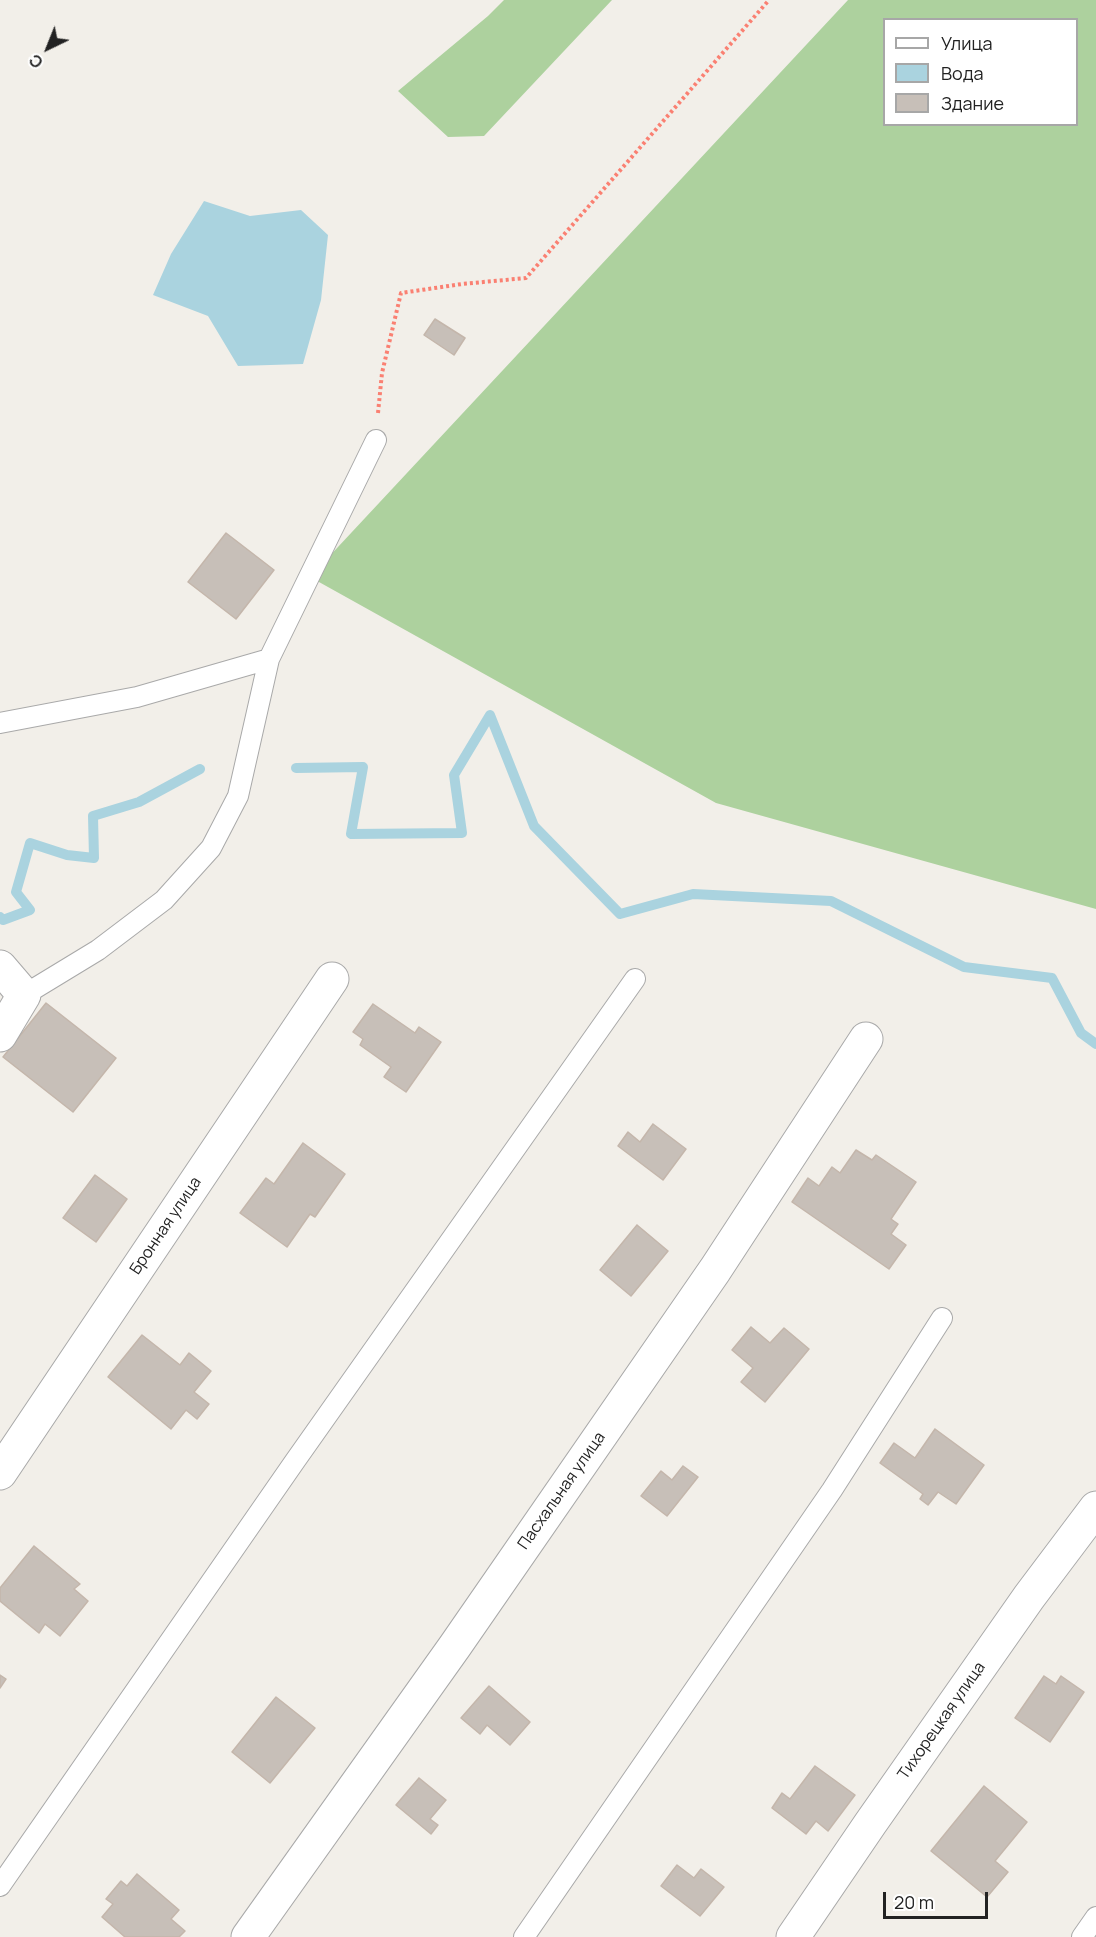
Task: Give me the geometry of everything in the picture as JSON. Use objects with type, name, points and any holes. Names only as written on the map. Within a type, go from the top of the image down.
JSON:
[{"type":"street","points":[[0,967],[24,995],[0,1034]]},
{"type":"street","name":"Бронная улица","points":[[0,1473],[332,979]]},
{"type":"street","name":"Пасхальная улица","points":[[248,1937],[462,1636],[688,1308],[866,1039]]},
{"type":"street","name":"Тихорецкая улица","points":[[793,1937],[1029,1597],[1096,1508]]},
{"type":"lane","points":[[24,995],[98,950],[164,900],[211,848],[238,796],[269,659],[375,440]]},
{"type":"lane","points":[[0,723],[137,697],[269,659]]},
{"type":"lane","points":[[0,1886],[634,979]]},
{"type":"lane","points":[[524,1937],[832,1490],[942,1318]]},
{"type":"lane","points":[[1082,1937],[1096,1917]]},
{"type":"path","points":[[375,440],[382,373],[400,293],[526,278],[769,0]]},
{"type":"green space","points":[[504,0],[612,0],[484,136],[448,137],[398,91]]},
{"type":"green space","points":[[848,0],[1096,0],[1096,909],[716,803],[310,577]]},
{"type":"water","points":[[204,201],[250,216],[301,210],[328,235],[321,300],[303,364],[238,366],[208,316],[153,295],[171,254]]},
{"type":"building","points":[[435,319],[465,338],[454,355],[424,335]]},
{"type":"building","points":[[226,533],[274,570],[236,619],[188,582]]},
{"type":"building","points":[[46,1003],[116,1058],[73,1112],[3,1057]]},
{"type":"building","points":[[373,1004],[415,1033],[419,1027],[441,1042],[406,1092],[384,1077],[391,1067],[360,1045],[363,1039],[353,1032]]},
{"type":"building","points":[[653,1124],[686,1149],[663,1180],[618,1146],[628,1132],[640,1142]]},
{"type":"building","points":[[303,1143],[345,1174],[315,1217],[310,1214],[287,1247],[240,1213],[266,1178],[274,1184]]},
{"type":"building","points":[[856,1150],[872,1160],[876,1155],[916,1182],[891,1219],[898,1224],[891,1234],[906,1245],[889,1269],[792,1202],[808,1178],[819,1186],[832,1167],[840,1173]]},
{"type":"building","points":[[95,1175],[127,1199],[96,1242],[63,1218]]},
{"type":"building","points":[[637,1225],[668,1251],[631,1296],[600,1270]]},
{"type":"building","points":[[751,1327],[770,1343],[784,1328],[809,1349],[765,1402],[741,1382],[753,1368],[732,1350]]},
{"type":"building","points":[[142,1335],[180,1365],[189,1353],[211,1371],[194,1392],[209,1404],[197,1419],[186,1410],[171,1429],[108,1377]]},
{"type":"building","points":[[935,1429],[984,1465],[956,1504],[938,1492],[928,1505],[920,1499],[923,1494],[880,1463],[894,1443],[915,1458]]},
{"type":"building","points":[[683,1466],[698,1477],[667,1516],[641,1496],[661,1471],[672,1480]]},
{"type":"building","points":[[34,1546],[80,1584],[74,1589],[88,1601],[60,1636],[45,1624],[39,1633],[0,1601],[0,1588]]},
{"type":"building","points":[[0,1675],[6,1679],[0,1688]]},
{"type":"building","points":[[1044,1676],[1056,1684],[1061,1676],[1084,1692],[1050,1742],[1015,1718]]},
{"type":"building","points":[[489,1686],[530,1722],[510,1745],[487,1725],[480,1734],[461,1718]]},
{"type":"building","points":[[276,1697],[315,1728],[270,1783],[232,1752]]},
{"type":"building","points":[[815,1766],[855,1795],[828,1831],[816,1821],[806,1834],[772,1808],[782,1793],[790,1799]]},
{"type":"building","points":[[419,1778],[446,1800],[430,1819],[438,1825],[431,1834],[396,1805]]},
{"type":"building","points":[[984,1786],[1027,1822],[995,1861],[1008,1872],[987,1897],[931,1851]]},
{"type":"building","points":[[677,1865],[694,1878],[701,1869],[724,1887],[700,1916],[661,1886]]},
{"type":"building","points":[[137,1874],[179,1910],[171,1919],[185,1931],[179,1937],[125,1937],[102,1917],[113,1904],[106,1899],[121,1881],[127,1886]]},
{"type":"waterway","points":[[296,768],[363,767],[351,834],[462,833],[454,775],[490,715],[534,826],[620,914],[693,894],[831,901],[964,967],[1052,978],[1081,1033],[1096,1044]]},
{"type":"waterway","points":[[0,917],[3,920],[30,910],[16,892],[30,843],[67,855],[94,858],[93,816],[139,802],[200,769]]}]
